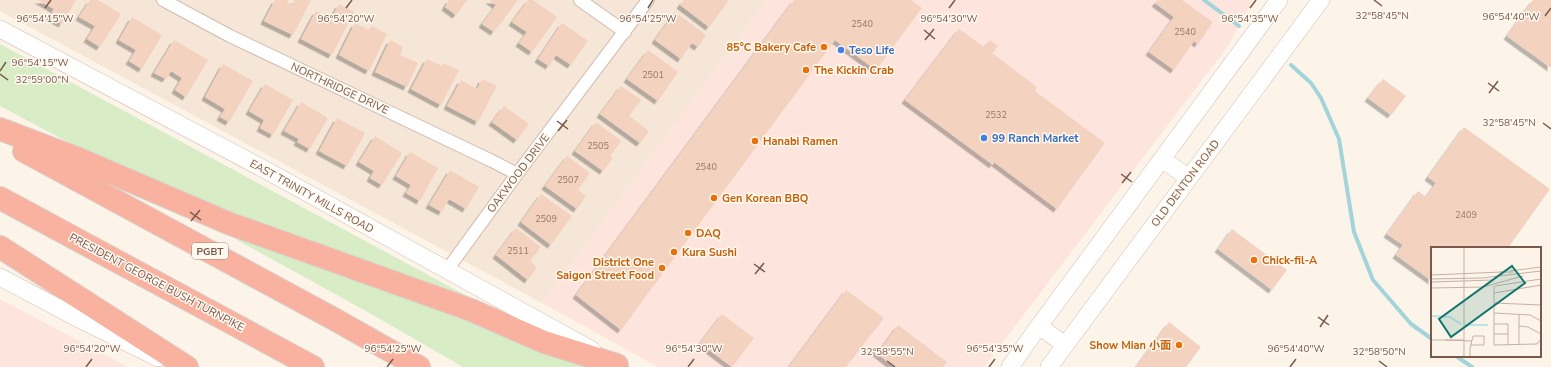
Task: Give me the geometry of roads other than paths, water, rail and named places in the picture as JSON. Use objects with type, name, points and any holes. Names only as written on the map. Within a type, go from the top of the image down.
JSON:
[{"type":"highway","points":[[0,129],[79,159],[228,223],[471,310],[544,342],[619,366]]},
{"type":"highway","name":"PGBT","points":[[0,138],[334,318],[419,367]]},
{"type":"highway","name":"PRESIDENT GEORGE BUSH TURNPIKE","points":[[0,198],[313,367]]},
{"type":"highway","points":[[0,246],[188,367]]},
{"type":"main road","points":[[1010,367],[1279,0]]},
{"type":"main road","name":"OLD DENTON ROAD","points":[[1049,367],[1321,0]]},
{"type":"main road","name":"EAST TRINITY MILLS ROAD","points":[[0,29],[273,174],[619,366]]},
{"type":"main road","points":[[1162,159],[1189,178]]},
{"type":"main road","points":[[0,277],[79,319],[175,367]]},
{"type":"main road","points":[[1039,326],[1065,345]]},
{"type":"street","name":"NORTHRIDGE DRIVE","points":[[163,0],[230,36],[485,157],[517,174]]},
{"type":"street","points":[[580,0],[625,32]]},
{"type":"street","name":"OAKWOOD DRIVE","points":[[447,270],[648,0]]},
{"type":"waterway","points":[[1204,0],[1239,26]]},
{"type":"waterway","points":[[1291,65],[1311,83],[1321,98],[1339,139],[1354,232],[1373,280],[1411,324],[1431,338]]},
{"type":"waterway","points":[[1457,357],[1472,367]]},
{"type":"place","name":"85°C Bakery Cafe","points":[[824,47]]},
{"type":"place","name":"Teso Life","points":[[841,50]]},
{"type":"place","name":"The Kickin Crab","points":[[806,70]]},
{"type":"place","name":"99 Ranch Market","points":[[984,138]]},
{"type":"place","name":"Hanabi Ramen","points":[[755,141]]},
{"type":"place","name":"Gen Korean BBQ","points":[[714,198]]},
{"type":"place","name":"DAQ","points":[[688,233]]},
{"type":"place","name":"Kura Sushi","points":[[674,252]]},
{"type":"place","name":"Chick-fil-A","points":[[1254,260]]},
{"type":"place","name":"District One Saigon Street Food","points":[[662,268]]},
{"type":"place","name":"Show Mian 小面","points":[[1179,345]]}]
